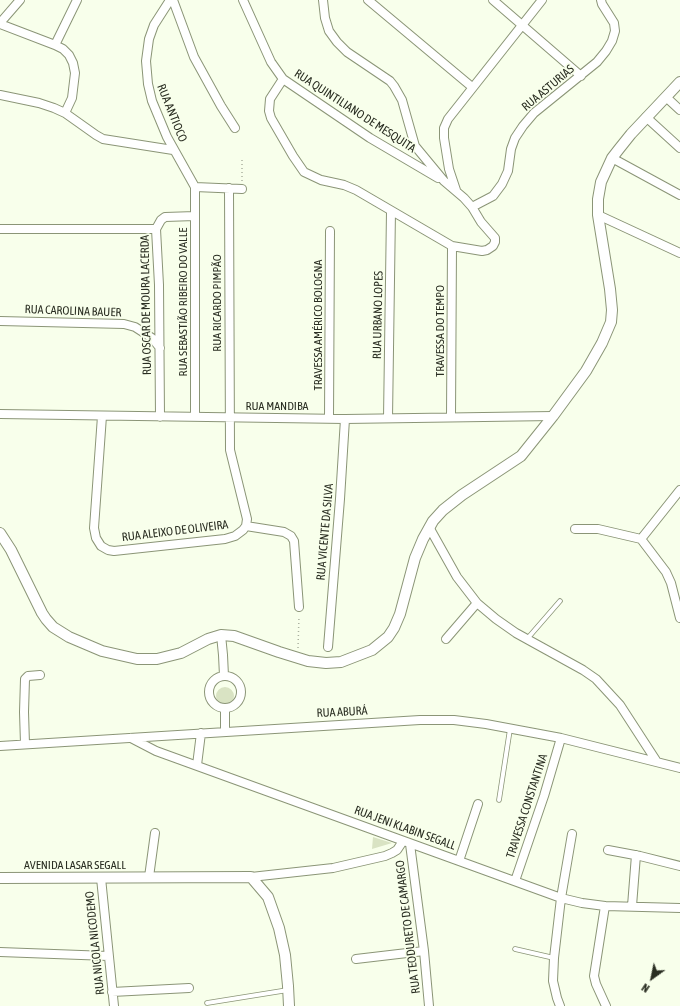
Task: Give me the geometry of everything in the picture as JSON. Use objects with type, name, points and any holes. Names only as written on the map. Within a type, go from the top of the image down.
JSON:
[{"type":"street","points":[[20,0],[0,23],[56,45],[69,55],[73,63],[75,73],[72,98],[65,113]]},
{"type":"street","points":[[56,45],[77,0]]},
{"type":"street","name":"RUA ANTIOCO","points":[[170,0],[154,25],[149,39],[146,61],[148,84],[152,101],[174,150],[195,186]]},
{"type":"street","points":[[174,0],[194,57],[221,106],[236,128]]},
{"type":"street","points":[[243,0],[271,62],[283,79]]},
{"type":"street","points":[[322,0],[329,31],[347,52],[394,86],[402,100],[415,146],[444,181],[456,190],[472,207]]},
{"type":"street","points":[[368,0],[472,88]]},
{"type":"street","points":[[493,0],[581,76]]},
{"type":"street","points":[[456,190],[449,168],[444,138],[444,128],[448,119],[542,0]]},
{"type":"street","name":"RUA ASTURIAS","points":[[472,207],[493,196],[502,184],[508,171],[515,138],[523,126],[534,114],[581,76],[602,56],[612,41],[615,31],[614,23],[600,1]]},
{"type":"street","name":"RUA QUINTILIANO DE MESQUITA","points":[[444,181],[370,138],[283,79],[270,99],[269,111],[271,118],[304,172],[356,190],[452,246],[482,251],[486,250],[493,246],[495,238],[481,222],[472,207]]},
{"type":"street","points":[[0,533],[11,550],[46,619],[69,637],[118,656],[137,659],[157,659],[181,653],[208,639],[221,635],[234,636],[298,658],[326,663],[341,662],[372,650],[388,637],[394,628],[400,614],[415,558],[429,527],[443,510],[462,494],[521,456],[586,371],[602,343],[611,322],[612,310],[598,215],[598,199],[601,182],[612,158],[646,117],[680,82]]},
{"type":"street","points":[[0,95],[40,103],[65,113],[96,135],[103,138],[174,150]]},
{"type":"street","points":[[666,97],[680,110]]},
{"type":"street","points":[[646,117],[680,148]]},
{"type":"street","points":[[612,158],[680,195]]},
{"type":"street","points":[[195,186],[242,189]]},
{"type":"street","name":"RUA SEBASTIÃO RIBEIRO DO VALLE","points":[[195,186],[195,417]]},
{"type":"street","name":"RUA RICARDO PIMPÃO","points":[[229,188],[229,418]]},
{"type":"street","name":"RUA URBANO LOPES","points":[[388,418],[391,211]]},
{"type":"street","points":[[598,215],[680,253]]},
{"type":"street","points":[[156,229],[159,222],[165,217],[195,216]]},
{"type":"street","name":"RUA OSCAR DE MOURA LACERDA","points":[[0,229],[156,229],[159,285],[160,417]]},
{"type":"street","name":"TRAVESSA AMÉRICO BOLOGNA","points":[[329,418],[330,231]]},
{"type":"street","name":"TRAVESSA DO TEMPO","points":[[451,417],[452,246]]},
{"type":"street","name":"RUA CAROLINA BAUER","points":[[0,321],[124,324],[135,327],[152,338],[160,348]]},
{"type":"street","name":"RUA MANDIBA","points":[[0,414],[345,419],[553,416]]},
{"type":"street","name":"RUA ALEIXO DE OLIVEIRA","points":[[102,416],[94,528],[96,538],[101,546],[108,550],[114,551],[226,539],[240,533],[246,526],[247,519],[231,458],[229,418]]},
{"type":"street","name":"RUA VICENTE DA SILVA","points":[[328,647],[345,419]]},
{"type":"street","points":[[641,539],[680,490]]},
{"type":"street","points":[[246,526],[284,532],[291,536],[294,541],[299,607]]},
{"type":"street","points":[[429,527],[457,577],[477,603],[496,619],[596,679],[620,705],[657,762]]},
{"type":"street","points":[[575,529],[598,530],[641,539],[666,572],[671,583],[680,618]]},
{"type":"street","points":[[446,638],[477,603]]},
{"type":"street","points":[[221,635],[224,676]]},
{"type":"street","points":[[25,744],[25,679],[28,676],[40,675]]},
{"type":"street","points":[[224,676],[233,678],[240,685],[242,690],[238,703],[225,709],[216,706],[212,702],[209,693],[211,684],[214,680],[224,676]]},
{"type":"street","points":[[225,709],[225,731]]},
{"type":"street","name":"RUA ABURÁ","points":[[0,746],[225,731],[420,720],[454,720],[486,724],[561,738],[677,767]]},
{"type":"street","points":[[197,766],[201,733]]},
{"type":"street","name":"RUA JENI KLABIN SEGALL","points":[[130,737],[156,751],[561,898],[605,906],[680,908]]},
{"type":"street","name":"TRAVESSA CONSTANTINA","points":[[515,881],[544,796],[561,738]]},
{"type":"street","points":[[677,767],[680,760]]},
{"type":"street","points":[[459,861],[478,804]]},
{"type":"street","points":[[149,878],[154,833]]},
{"type":"street","points":[[560,1006],[553,981],[554,958],[561,898],[572,834]]},
{"type":"street","points":[[251,877],[333,868],[385,856],[397,850],[406,843]]},
{"type":"street","name":"RUA TEODURETO DE CAMARGO","points":[[406,843],[424,951],[430,1006]]},
{"type":"street","points":[[608,850],[680,866]]},
{"type":"street","points":[[632,906],[636,855]]},
{"type":"street","points":[[251,877],[268,897],[279,928],[285,955],[289,990],[289,1006]]},
{"type":"street","name":"AVENIDA LASAR SEGALL","points":[[0,878],[251,877]]},
{"type":"street","name":"RUA NICOLA NICODEMO","points":[[101,878],[114,1006]]},
{"type":"street","points":[[605,906],[594,976],[606,1006]]},
{"type":"street","points":[[356,959],[424,951]]},
{"type":"street","points":[[0,952],[108,956]]},
{"type":"street","points":[[112,992],[189,988]]},
{"type":"lane","points":[[528,639],[560,601]]},
{"type":"lane","points":[[499,800],[510,729]]},
{"type":"lane","points":[[515,949],[554,958]]},
{"type":"lane","points":[[207,1002],[289,990]]},
{"type":"path","points":[[242,158],[242,189]]},
{"type":"path","points":[[298,658],[299,607]]},
{"type":"green space","points":[[225,687],[231,690],[234,696],[231,702],[225,705],[219,702],[216,696],[219,690]]},
{"type":"green space","points":[[373,837],[392,843],[372,849]]}]
